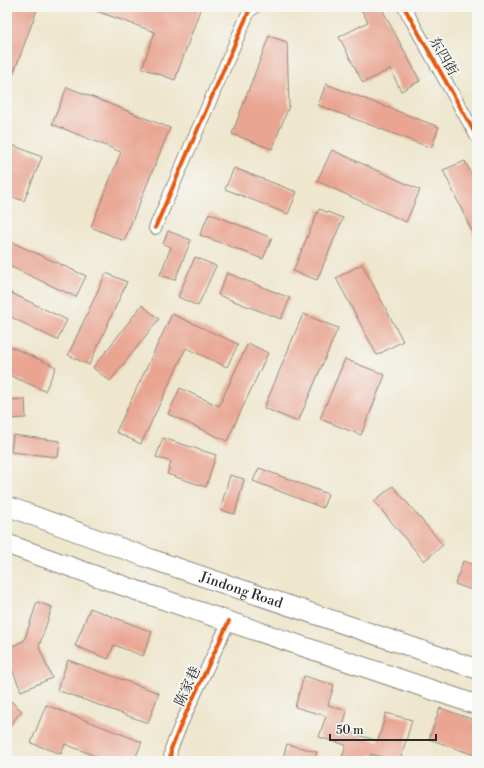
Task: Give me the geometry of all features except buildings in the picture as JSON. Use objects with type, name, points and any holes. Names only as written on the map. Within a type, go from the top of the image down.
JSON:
[{"type":"main road","name":"Jindong Road","points":[[7,506],[151,559],[477,669]]},
{"type":"main road","points":[[7,544],[477,705]]},
{"type":"street","points":[[155,228],[249,11],[255,7]]},
{"type":"street","name":"东四街","points":[[404,7],[477,137]]},
{"type":"street","name":"陈家巷","points":[[170,761],[171,749],[182,722],[229,621]]},
{"type":"cycle path","points":[[155,228],[249,11],[255,7]]},
{"type":"cycle path","points":[[404,7],[477,137]]},
{"type":"cycle path","points":[[170,761],[171,749],[182,722],[229,621]]}]
